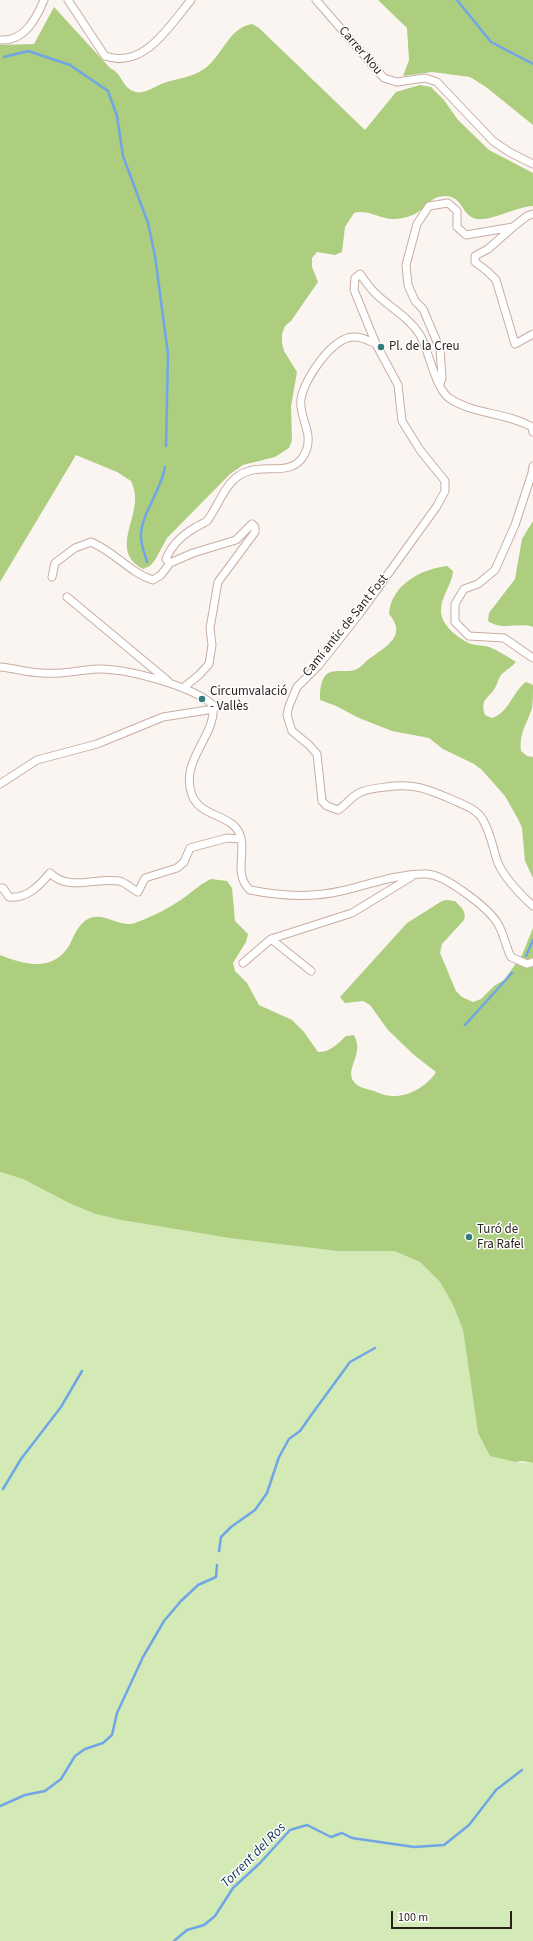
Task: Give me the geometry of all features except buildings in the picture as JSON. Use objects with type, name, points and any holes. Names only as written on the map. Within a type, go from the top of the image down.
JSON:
[{"type":"street","points":[[0,40],[21,35],[28,29],[44,0]]},
{"type":"street","points":[[68,0],[105,56],[115,59],[129,58],[154,45],[191,0]]},
{"type":"street","name":"Carrer Nou","points":[[316,0],[384,78],[398,82],[425,78],[436,82],[493,142],[533,164]]},
{"type":"street","points":[[440,384],[442,378],[440,349],[423,309],[415,301],[408,285],[406,265],[418,224],[429,206],[448,203],[457,212],[457,227],[466,235],[513,227]]},
{"type":"street","points":[[533,214],[526,216],[488,248],[475,256],[474,262],[487,271],[496,280],[515,344],[533,334]]},
{"type":"street","points":[[376,344],[354,290],[355,278],[360,274],[375,293],[408,321],[420,335],[440,384],[448,397],[468,408],[519,420],[532,427],[533,432]]},
{"type":"street","points":[[170,563],[166,559],[175,542],[206,522],[234,478],[249,470],[288,468],[299,463],[305,454],[308,442],[308,430],[301,410],[301,399],[307,379],[318,363],[337,344],[346,338],[362,337],[376,344]]},
{"type":"street","name":"Camí antic de Sant Fost","points":[[376,344],[398,385],[402,421],[420,450],[443,477],[446,485],[445,490],[437,506],[360,613],[319,665],[297,687],[289,706],[288,723],[292,731],[310,745],[316,754],[322,801],[327,806],[338,810],[359,793],[376,788],[409,785],[418,786],[436,792],[469,808],[477,812],[483,818],[492,839],[499,865],[516,888],[533,906]]},
{"type":"street","points":[[533,466],[515,525],[495,570],[478,584],[464,589],[455,604],[455,622],[469,636],[504,638],[533,658]]},
{"type":"street","points":[[52,577],[55,563],[75,548],[91,542],[106,548],[142,577],[153,580],[161,575],[170,563],[193,553],[236,540],[252,524],[255,527],[255,532],[218,582],[210,628],[212,645],[209,664],[199,675],[183,688]]},
{"type":"street","points":[[67,597],[171,684]]},
{"type":"street","points":[[0,667],[58,674],[98,669],[117,670],[171,684],[208,700],[213,705],[214,709],[212,722],[194,757],[190,788],[196,802],[202,809],[228,821],[237,828],[241,839],[241,873],[245,886],[250,890],[302,896],[339,892],[414,875],[436,876],[461,892],[494,917],[511,957],[527,964],[533,962]]},
{"type":"street","points":[[0,784],[37,760],[97,744],[163,716],[214,709]]},
{"type":"street","points":[[0,888],[3,888],[9,897],[18,898],[37,888],[50,873],[56,879],[74,884],[120,881],[138,892],[146,878],[177,868],[184,862],[190,848],[227,838],[241,839]]},
{"type":"street","points":[[243,963],[271,939],[352,913],[414,875]]},
{"type":"street","points":[[271,939],[311,971]]},
{"type":"green space","points":[[378,0],[533,0],[533,125],[486,87],[470,77],[432,72],[403,76],[409,60],[407,28]]},
{"type":"green space","points":[[54,7],[110,68],[117,73],[126,86],[137,92],[145,91],[164,83],[199,72],[211,63],[237,31],[252,24],[259,28],[365,130],[396,92],[420,85],[431,87],[444,100],[458,120],[489,150],[533,173],[533,206],[490,218],[477,219],[471,217],[453,197],[446,196],[435,198],[416,213],[401,218],[384,218],[365,212],[354,213],[345,227],[342,252],[335,255],[317,252],[312,258],[312,267],[318,282],[291,321],[285,326],[282,334],[284,351],[297,372],[291,406],[292,440],[289,448],[275,457],[243,465],[230,474],[167,538],[155,560],[150,566],[143,569],[134,562],[129,554],[127,545],[135,506],[135,492],[131,481],[117,472],[76,455],[0,582],[0,45],[34,44]]},
{"type":"green space","points":[[533,521],[533,627],[493,624],[488,621],[489,613],[515,579],[522,539]]},
{"type":"green space","points":[[447,566],[453,571],[451,581],[442,601],[441,612],[444,622],[456,635],[466,642],[473,645],[489,647],[516,662],[504,672],[495,688],[484,702],[483,706],[485,715],[492,718],[498,715],[507,707],[521,686],[526,682],[533,685],[532,708],[522,734],[521,751],[527,756],[533,757],[533,878],[525,861],[522,828],[518,819],[505,796],[482,770],[474,764],[443,749],[429,738],[392,731],[320,700],[322,681],[328,673],[357,669],[389,644],[393,639],[396,634],[396,628],[394,621],[389,614],[395,595],[401,587],[418,575]]},
{"type":"green space","points":[[211,879],[227,881],[232,888],[235,921],[248,934],[246,942],[233,963],[235,971],[247,983],[259,1005],[292,1020],[304,1032],[318,1052],[327,1051],[337,1045],[346,1036],[354,1035],[357,1042],[357,1049],[351,1072],[354,1082],[363,1088],[390,1096],[405,1095],[417,1090],[428,1082],[436,1072],[414,1055],[388,1030],[370,1005],[363,1001],[345,1003],[340,997],[407,923],[442,901],[455,901],[465,914],[464,920],[442,944],[440,953],[456,991],[462,997],[473,1002],[481,999],[494,986],[504,980],[522,955],[533,928],[533,1463],[522,1461],[515,1462],[490,1456],[478,1433],[463,1330],[453,1305],[440,1282],[420,1262],[394,1251],[337,1251],[229,1238],[121,1220],[95,1214],[69,1203],[23,1179],[0,1172],[0,955],[30,964],[49,962],[65,952],[78,928],[86,920],[101,917],[129,924],[135,923],[171,906]]},
{"type":"green space","points":[[0,1172],[23,1179],[69,1203],[95,1214],[121,1220],[229,1238],[337,1251],[394,1251],[420,1262],[440,1282],[453,1305],[463,1330],[478,1433],[491,1456],[515,1462],[533,1463],[533,1941],[0,1941]]},
{"type":"waterway","points":[[457,0],[491,42],[533,64]]},
{"type":"waterway","points":[[4,57],[28,51],[70,65],[108,91],[117,116],[123,156],[148,223],[155,256],[168,354],[166,446]]},
{"type":"waterway","points":[[147,562],[141,541],[142,526],[160,485],[165,467]]},
{"type":"waterway","points":[[526,956],[533,940]]},
{"type":"waterway","points":[[465,1025],[512,973]]},
{"type":"waterway","points":[[219,1551],[221,1537],[231,1527],[255,1510],[267,1493],[279,1457],[289,1439],[300,1431],[350,1362],[375,1348]]},
{"type":"waterway","points":[[3,1489],[21,1459],[61,1407],[82,1371]]},
{"type":"waterway","points":[[0,1806],[25,1795],[45,1791],[61,1779],[75,1756],[85,1749],[103,1743],[112,1735],[117,1713],[143,1657],[164,1621],[181,1601],[198,1585],[216,1577],[217,1565]]},
{"type":"waterway","name":"Torrent del Ros","points":[[174,1941],[187,1930],[204,1925],[215,1916],[233,1888],[260,1863],[290,1830],[307,1825],[331,1837],[342,1833],[352,1838],[414,1847],[444,1845],[469,1825],[496,1790],[522,1770]]},
{"type":"place","name":"Pl. de la Creu","points":[[381,347]]},
{"type":"place","name":"Circumvalació - Vallès","points":[[202,699]]},
{"type":"place","name":"Turó de Fra Rafel","points":[[469,1237]]}]
